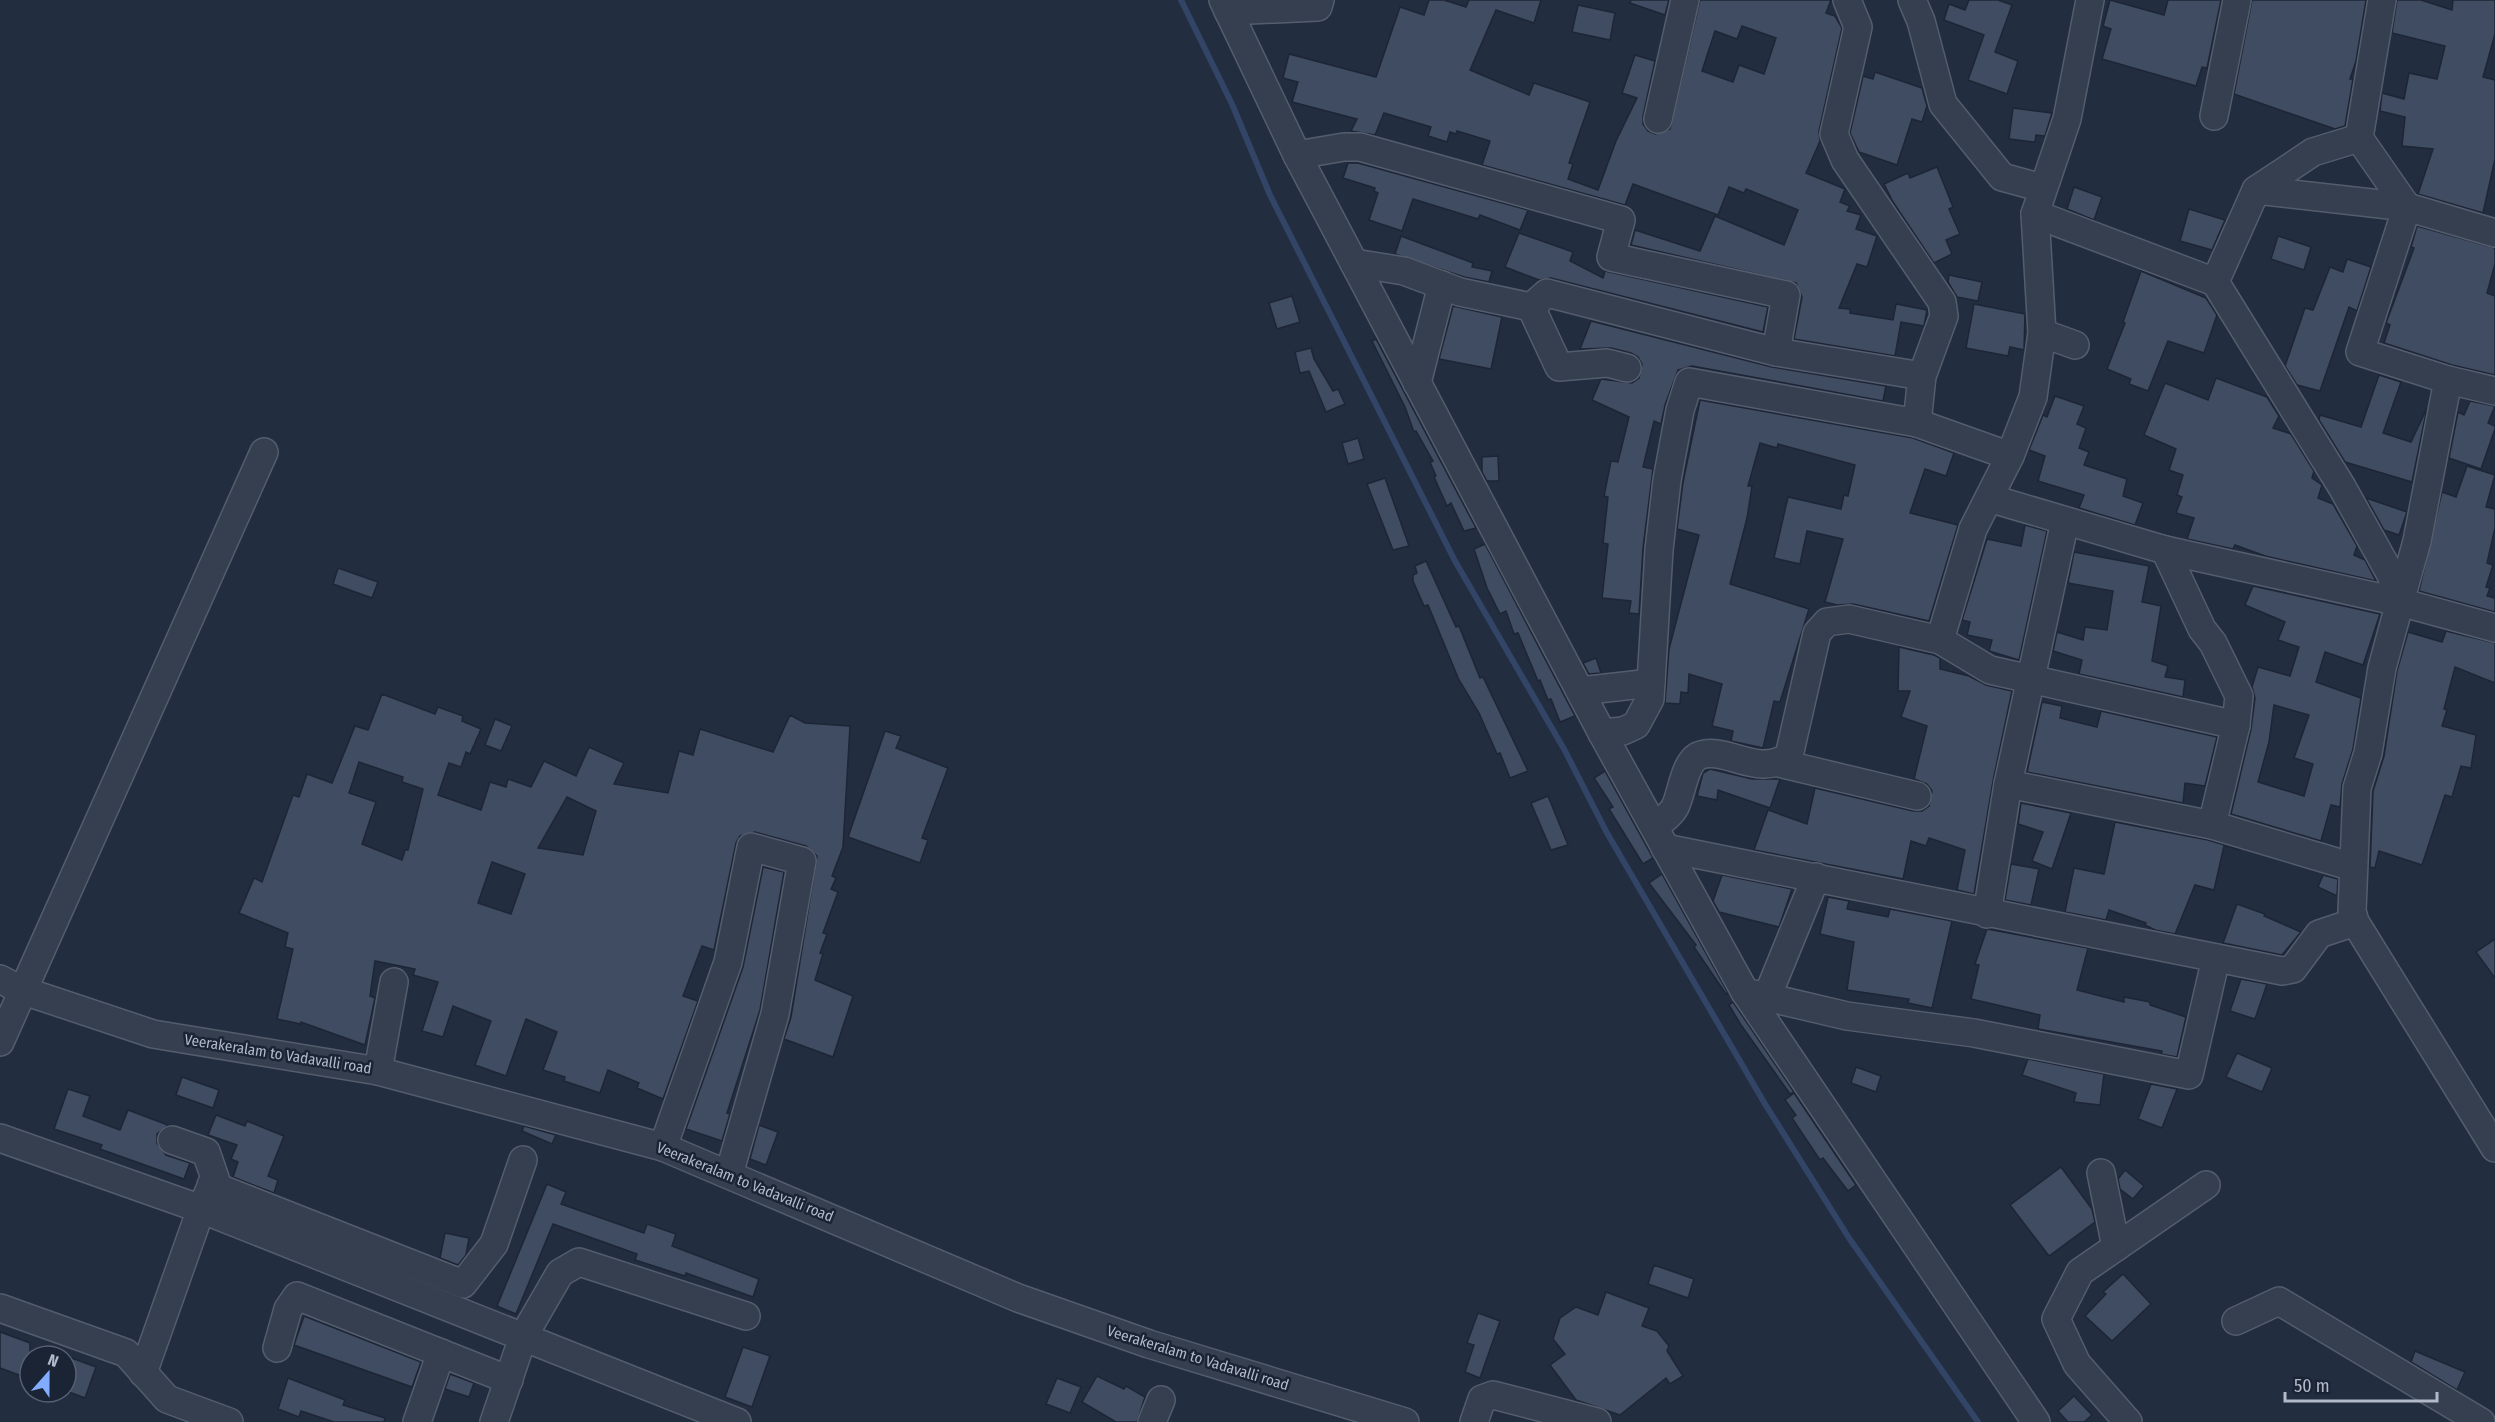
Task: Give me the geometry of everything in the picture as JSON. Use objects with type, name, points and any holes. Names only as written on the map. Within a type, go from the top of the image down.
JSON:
[{"type":"street","points":[[1320,0],[1318,7],[1225,6],[1297,155],[1602,733],[1660,838],[1756,994],[2036,1422]]},
{"type":"street","points":[[1658,119],[1685,0]]},
{"type":"street","points":[[1847,0],[1858,27],[1834,134],[1845,160],[1942,302],[1944,316],[1922,375],[1917,423]]},
{"type":"street","points":[[1912,0],[1921,21],[1942,104],[2002,177],[2038,201],[2215,282],[2342,487],[2391,574],[2400,602]]},
{"type":"street","points":[[1940,640],[1973,529],[2010,456],[2033,397],[2042,333],[2038,201],[2067,118],[2090,0]]},
{"type":"street","points":[[2214,116],[2237,0]]},
{"type":"street","points":[[2382,0],[2359,138],[2407,207]]},
{"type":"street","points":[[2215,282],[2256,190],[2313,152],[2359,138]]},
{"type":"street","points":[[1297,155],[1344,147],[1360,147],[1621,220],[1611,257],[1786,295],[1776,352]]},
{"type":"street","points":[[2256,190],[2407,207],[2495,233]]},
{"type":"street","points":[[2407,207],[2360,352],[2448,380],[2495,391]]},
{"type":"street","points":[[1354,263],[1404,271],[1442,285],[1531,307]]},
{"type":"street","points":[[1417,383],[1442,285]]},
{"type":"street","points":[[1531,307],[1547,293],[1776,352],[1922,375]]},
{"type":"street","points":[[1531,307],[1559,367],[1607,363],[1626,368]]},
{"type":"street","points":[[2042,333],[2075,345]]},
{"type":"street","points":[[2448,380],[2417,541],[2382,668],[2368,753],[2357,788],[2352,911],[2355,922],[2495,1148]]},
{"type":"street","points":[[1602,733],[1623,730],[1636,725],[1650,699],[1659,549],[1667,480],[1680,410],[1689,382],[1917,423],[2010,456]]},
{"type":"street","points":[[0,1041],[11,984],[264,452]]},
{"type":"street","points":[[1989,498],[2164,550],[2400,602],[2495,628]]},
{"type":"street","points":[[1987,914],[2008,784],[2065,521]]},
{"type":"street","points":[[2164,550],[2202,629],[2213,643],[2239,696],[2236,725],[2212,825]]},
{"type":"street","points":[[1779,763],[1789,756],[1795,738],[1817,633],[1827,622],[1849,620],[1940,640],[1990,670],[2236,725]]},
{"type":"street","points":[[1580,691],[1651,683]]},
{"type":"street","points":[[1660,838],[1674,809],[1690,765],[1697,757],[1709,754],[1767,765],[1779,763],[1917,796]]},
{"type":"street","points":[[2008,784],[2212,825],[2353,867]]},
{"type":"street","points":[[1660,838],[1816,878],[1987,914],[2282,971],[2293,969],[2319,934],[2355,922]]},
{"type":"street","points":[[663,1147],[728,962],[751,847],[802,861],[775,1014],[729,1174]]},
{"type":"street","points":[[1756,994],[1816,878]]},
{"type":"street","points":[[1756,994],[1847,1016],[1974,1033],[2189,1075],[2216,958]]},
{"type":"street","points":[[378,1071],[394,982]]},
{"type":"street","name":"Veerakeralam to Vadavalli road","points":[[11,984],[153,1034],[378,1071],[663,1147],[1018,1298],[1149,1344],[1406,1422]]},
{"type":"street","points":[[0,1138],[206,1197],[463,1284],[494,1244],[523,1160]]},
{"type":"street","points":[[143,1373],[206,1197],[215,1178],[206,1152],[172,1140]]},
{"type":"street","points":[[2101,1173],[2116,1247]]},
{"type":"street","points":[[2128,1422],[2077,1364],[2056,1319],[2080,1272],[2206,1185]]},
{"type":"street","points":[[206,1197],[523,1337],[737,1422]]},
{"type":"street","points":[[494,1422],[523,1337],[560,1273],[579,1262],[746,1316]]},
{"type":"street","points":[[277,1348],[288,1309],[297,1296],[508,1380]]},
{"type":"street","points":[[2236,1321],[2279,1301],[2482,1422],[2495,1410]]},
{"type":"street","points":[[0,1308],[126,1353],[166,1399],[187,1415],[229,1422]]},
{"type":"street","points":[[417,1422],[441,1353]]},
{"type":"street","points":[[1474,1422],[1482,1399],[1493,1395],[1562,1418],[1597,1422]]},
{"type":"building","points":[[1429,0],[1444,0],[1466,7],[1469,0],[1541,0],[1534,23],[1496,10],[1470,70],[1529,95],[1534,83],[1590,102],[1569,163],[1573,164],[1568,179],[1598,190],[1616,141],[1637,98],[1622,93],[1635,55],[1655,61],[1643,124],[1648,131],[1655,134],[1670,129],[1700,0],[1831,0],[1826,13],[1835,16],[1842,28],[1819,131],[1820,141],[1806,173],[1845,189],[1840,202],[1850,206],[1847,211],[1861,215],[1856,229],[1877,236],[1867,267],[1857,264],[1839,308],[1850,309],[1850,313],[1893,320],[1896,304],[1927,310],[1924,326],[1901,322],[1895,356],[1794,339],[1802,297],[1796,283],[1631,245],[1635,230],[1700,251],[1715,216],[1784,245],[1798,210],[1746,189],[1744,193],[1729,187],[1718,215],[1633,184],[1625,205],[1482,165],[1490,141],[1457,131],[1456,134],[1450,132],[1447,142],[1428,136],[1431,127],[1384,113],[1375,135],[1351,131],[1357,119],[1292,102],[1298,82],[1283,78],[1289,54],[1376,77],[1400,7],[1424,15]],"holes":[[[1742,26],[1776,38],[1764,74],[1739,65],[1733,82],[1702,71],[1715,31],[1737,39]]]},
{"type":"building","points":[[1631,0],[1669,0],[1665,15],[1630,3]]},
{"type":"building","points":[[1969,0],[1998,0],[2012,5],[1995,52],[2018,61],[2007,94],[1968,80],[1984,35],[1944,20],[1949,4],[1965,10]]},
{"type":"building","points":[[2110,0],[2164,15],[2168,0],[2221,0],[2207,68],[2202,67],[2196,86],[2102,59],[2111,29],[2103,26]]},
{"type":"building","points":[[2252,0],[2366,0],[2356,61],[2350,79],[2353,79],[2345,126],[2335,129],[2234,94]]},
{"type":"building","points":[[2397,0],[2421,0],[2452,10],[2453,0],[2495,0],[2495,34],[2483,77],[2495,80],[2495,159],[2483,213],[2418,194],[2433,149],[2402,146],[2405,117],[2380,111],[2382,93],[2404,99],[2409,73],[2437,79],[2445,46],[2392,33]]},
{"type":"building","points":[[1578,5],[1615,13],[1610,40],[1572,32]]},
{"type":"building","points":[[1875,72],[1922,88],[1927,106],[1922,122],[1912,119],[1897,165],[1859,152],[1850,133],[1863,76],[1873,79]]},
{"type":"building","points":[[2013,108],[2052,113],[2045,136],[2036,135],[2035,142],[2009,139]]},
{"type":"building","points":[[1348,163],[1358,163],[1528,210],[1520,230],[1480,215],[1478,219],[1413,199],[1402,231],[1369,220],[1378,193],[1374,191],[1375,188],[1343,178]]},
{"type":"building","points":[[1937,167],[1953,207],[1949,209],[1960,234],[1946,240],[1952,254],[1934,263],[1893,202],[1884,184],[1908,173],[1910,178]]},
{"type":"building","points":[[2074,187],[2102,197],[2094,220],[2067,209]]},
{"type":"building","points":[[2189,209],[2225,220],[2212,250],[2180,241]]},
{"type":"building","points":[[2417,226],[2495,248],[2495,264],[2487,293],[2495,296],[2495,375],[2452,365],[2384,343],[2390,325],[2386,323],[2414,248],[2411,247]]},
{"type":"building","points":[[1519,233],[1573,252],[1570,261],[1603,278],[1605,271],[1768,307],[1763,332],[1551,278],[1539,280],[1505,267]]},
{"type":"building","points":[[1401,236],[1473,263],[1472,267],[1492,271],[1489,282],[1464,277],[1395,254]]},
{"type":"building","points":[[2278,236],[2311,247],[2304,270],[2271,259]]},
{"type":"building","points":[[2347,259],[2371,267],[2357,311],[2349,307],[2320,391],[2297,385],[2285,366],[2305,308],[2313,310],[2330,267],[2343,272]]},
{"type":"building","points":[[2141,271],[2206,298],[2217,315],[2204,353],[2168,341],[2148,391],[2129,384],[2131,379],[2107,369],[2125,323],[2123,322]]},
{"type":"building","points":[[1949,275],[1982,282],[1978,301],[1957,297],[1948,282]]},
{"type":"building","points":[[1292,296],[1300,322],[1277,329],[1269,303]]},
{"type":"building","points":[[1974,304],[2025,314],[2024,350],[2010,347],[2008,356],[1966,348]]},
{"type":"building","points":[[1453,306],[1502,317],[1491,369],[1439,359]]},
{"type":"building","points":[[1591,321],[1772,367],[1886,386],[1883,401],[1692,366],[1678,370],[1665,405],[1661,424],[1654,421],[1643,467],[1653,469],[1643,548],[1639,614],[1629,613],[1631,601],[1602,598],[1608,544],[1603,543],[1608,497],[1604,496],[1611,461],[1618,462],[1629,417],[1592,400],[1601,379],[1632,383],[1639,378],[1642,364],[1638,357],[1631,353],[1611,348],[1580,349]]},
{"type":"building","points":[[1376,339],[1476,528],[1464,531],[1451,503],[1447,506],[1434,477],[1436,476],[1430,462],[1433,461],[1416,431],[1414,432],[1405,407],[1372,341]]},
{"type":"building","points":[[1311,348],[1314,359],[1333,391],[1338,389],[1345,404],[1326,412],[1309,371],[1300,373],[1295,352]]},
{"type":"building","points":[[2379,375],[2401,382],[2383,433],[2411,442],[2427,408],[2412,482],[2345,462],[2319,420],[2320,415],[2361,427]]},
{"type":"building","points":[[2216,378],[2267,397],[2279,416],[2273,428],[2291,434],[2314,471],[2312,478],[2322,485],[2318,498],[2333,504],[2357,546],[2354,555],[2365,560],[2376,581],[2265,556],[2235,545],[2233,549],[2187,539],[2194,518],[2176,513],[2182,497],[2177,495],[2183,475],[2169,470],[2176,449],[2144,435],[2165,383],[2208,400]]},
{"type":"building","points":[[2055,396],[2084,406],[2077,424],[2086,428],[2079,448],[2089,452],[2084,465],[2127,479],[2123,496],[2143,503],[2135,525],[2079,508],[2084,495],[2038,481],[2045,456],[2029,450],[2043,415],[2047,417]]},
{"type":"building","points":[[1700,400],[1913,438],[1954,453],[1946,476],[1925,469],[1910,513],[1958,525],[1929,621],[1853,604],[1837,605],[1825,602],[1843,539],[1807,531],[1800,564],[1774,558],[1788,497],[1841,509],[1844,495],[1848,496],[1855,465],[1778,444],[1777,448],[1760,443],[1748,486],[1752,486],[1747,518],[1730,584],[1809,609],[1780,702],[1774,701],[1763,748],[1731,741],[1733,731],[1712,726],[1722,684],[1689,674],[1688,693],[1681,692],[1680,704],[1665,703],[1669,649],[1699,535],[1677,529],[1683,482]]},
{"type":"building","points":[[2470,401],[2495,406],[2488,423],[2495,426],[2495,429],[2481,469],[2449,458],[2458,412],[2464,415]]},
{"type":"building","points":[[1358,438],[1364,459],[1348,464],[1342,443]]},
{"type":"building","points":[[1498,456],[1499,481],[1487,481],[1482,472],[1482,457]]},
{"type":"building","points":[[2467,466],[2495,475],[2486,507],[2495,509],[2495,528],[2487,563],[2493,565],[2486,587],[2490,588],[2487,596],[2495,598],[2495,612],[2419,591],[2442,492],[2456,497]]},
{"type":"building","points":[[1385,478],[1409,546],[1393,550],[1367,484]]},
{"type":"building","points":[[2366,498],[2407,512],[2399,535],[2384,530]]},
{"type":"building","points":[[2025,525],[2047,531],[2019,660],[1989,651],[1992,640],[1967,635],[1970,622],[1962,620],[1987,539],[2021,546]]},
{"type":"building","points":[[1485,544],[1575,716],[1560,722],[1551,699],[1548,700],[1540,680],[1538,681],[1518,633],[1514,634],[1506,611],[1500,614],[1487,588],[1474,549]]},
{"type":"building","points":[[2074,552],[2149,566],[2142,602],[2161,606],[2152,661],[2168,666],[2165,677],[2185,680],[2183,697],[2079,674],[2082,660],[2053,651],[2057,632],[2083,640],[2085,627],[2107,630],[2113,591],[2068,583]]},
{"type":"building","points":[[1426,561],[1456,627],[1459,626],[1480,678],[1483,677],[1528,771],[1510,778],[1500,753],[1497,754],[1479,713],[1459,680],[1428,605],[1424,606],[1413,581],[1413,575],[1417,573],[1415,566]]},
{"type":"building","points":[[338,568],[378,582],[372,598],[333,584]]},
{"type":"building","points":[[2253,586],[2380,614],[2363,665],[2325,652],[2316,682],[2361,698],[2353,749],[2342,784],[2340,807],[2331,805],[2321,841],[2231,814],[2251,729],[2255,698],[2252,687],[2258,667],[2290,676],[2299,647],[2278,640],[2285,622],[2245,605]],"holes":[[[2274,705],[2309,715],[2294,758],[2313,764],[2304,796],[2258,782],[2269,742]]]},
{"type":"building","points":[[2446,631],[2495,643],[2495,683],[2455,667],[2444,709],[2447,710],[2442,726],[2476,735],[2471,768],[2461,766],[2452,797],[2445,795],[2422,865],[2379,851],[2375,868],[2370,867],[2373,791],[2384,756],[2397,671],[2408,632],[2442,642]]},
{"type":"building","points":[[1899,647],[1940,658],[1940,669],[1969,676],[1986,685],[2012,691],[1993,781],[1974,894],[1957,890],[1965,850],[1929,838],[1926,846],[1911,841],[1903,879],[1754,850],[1768,810],[1807,824],[1815,788],[1913,811],[1922,811],[1929,806],[1932,791],[1927,784],[1914,779],[1927,726],[1901,717],[1910,691],[1898,691]]},
{"type":"building","points":[[1596,658],[1601,673],[1589,674],[1583,663]]},
{"type":"building","points":[[382,694],[435,714],[438,707],[463,716],[462,721],[481,729],[470,754],[466,752],[461,767],[449,763],[438,795],[481,810],[490,782],[506,787],[508,779],[531,787],[544,761],[576,776],[589,747],[624,763],[614,784],[668,793],[679,751],[693,755],[700,729],[773,752],[790,715],[805,723],[850,726],[843,847],[832,876],[836,878],[831,889],[838,892],[823,933],[827,934],[820,953],[823,954],[815,980],[853,996],[833,1057],[784,1039],[791,1017],[817,856],[806,846],[755,832],[740,836],[736,843],[714,950],[702,946],[683,996],[698,1001],[663,1099],[637,1088],[639,1083],[608,1070],[600,1093],[564,1081],[565,1077],[543,1070],[557,1032],[526,1019],[506,1076],[475,1065],[491,1021],[453,1006],[443,1037],[422,1031],[438,982],[413,975],[415,969],[375,961],[370,996],[375,998],[365,1045],[301,1022],[301,1024],[277,1019],[293,949],[285,947],[288,933],[239,913],[254,878],[262,882],[293,795],[299,797],[307,774],[332,783],[355,726],[368,730]],"holes":[[[359,762],[403,777],[402,782],[423,789],[408,850],[405,850],[402,860],[362,844],[376,802],[349,793]],[[567,797],[596,811],[583,855],[538,848]],[[492,862],[525,874],[511,914],[478,903]]]},
{"type":"building","points":[[2042,702],[2062,706],[2060,718],[2097,727],[2101,711],[2217,737],[2205,786],[2185,783],[2183,803],[2027,772]]},
{"type":"building","points":[[495,719],[512,726],[501,751],[485,745]]},
{"type":"building","points":[[885,731],[901,736],[896,748],[948,768],[922,838],[928,840],[920,863],[848,837]]},
{"type":"building","points":[[1710,769],[1752,779],[1780,779],[1770,808],[1718,790],[1717,800],[1697,796],[1703,773]]},
{"type":"building","points":[[1605,771],[1653,858],[1643,864],[1609,809],[1613,807],[1594,778]]},
{"type":"building","points":[[1548,796],[1568,845],[1551,850],[1531,803]]},
{"type":"building","points":[[2021,803],[2071,813],[2052,869],[2032,861],[2043,832],[2018,824]]},
{"type":"building","points":[[2115,822],[2208,840],[2241,850],[2224,846],[2214,890],[2195,885],[2175,934],[2155,930],[2145,925],[2146,923],[2109,910],[2106,920],[2065,912],[2074,868],[2104,874]]},
{"type":"building","points":[[2011,864],[2039,869],[2031,905],[2005,900]]},
{"type":"building","points":[[763,867],[784,872],[760,1010],[727,1113],[730,1114],[722,1141],[686,1129],[743,967]]},
{"type":"building","points":[[1662,874],[1728,993],[1726,994],[1694,947],[1696,945],[1649,883]]},
{"type":"building","points":[[1722,875],[1792,889],[1779,927],[1719,912],[1713,901]]},
{"type":"building","points":[[2323,875],[2338,879],[2337,896],[2318,887]]},
{"type":"building","points":[[1828,897],[1849,901],[1847,909],[1888,917],[1890,909],[1952,921],[1932,1008],[1908,1003],[1909,999],[1847,990],[1854,942],[1820,934]]},
{"type":"building","points":[[2237,904],[2265,914],[2264,916],[2301,932],[2282,955],[2223,943]]},
{"type":"building","points":[[1987,929],[2088,948],[2077,990],[2124,1002],[2124,997],[2150,1002],[2150,1005],[2186,1017],[2177,1057],[2161,1054],[2162,1051],[2038,1029],[2040,1015],[1971,999],[1979,965],[1975,964]]},
{"type":"building","points":[[2495,939],[2495,978],[2476,952]]},
{"type":"building","points":[[2241,979],[2267,984],[2255,1019],[2230,1011]]},
{"type":"building","points":[[1733,1002],[1794,1092],[1790,1094],[1741,1025],[1729,1005]]},
{"type":"building","points":[[2237,1053],[2272,1068],[2262,1092],[2226,1077]]},
{"type":"building","points":[[2028,1059],[2104,1074],[2100,1105],[2074,1102],[2076,1093],[2022,1075]]},
{"type":"building","points":[[1856,1067],[1881,1076],[1876,1092],[1851,1083]]},
{"type":"building","points":[[182,1077],[219,1090],[213,1108],[176,1095]]},
{"type":"building","points":[[2151,1084],[2177,1089],[2162,1128],[2138,1119]]},
{"type":"building","points":[[68,1089],[90,1096],[83,1116],[120,1130],[128,1110],[168,1125],[157,1134],[157,1143],[166,1155],[190,1163],[184,1179],[100,1149],[102,1145],[54,1129]]},
{"type":"building","points":[[1794,1093],[1856,1185],[1848,1191],[1823,1158],[1820,1160],[1792,1118],[1796,1115],[1785,1100]]},
{"type":"building","points":[[216,1115],[245,1126],[247,1121],[284,1136],[268,1176],[278,1180],[274,1193],[233,1177],[238,1162],[231,1159],[237,1145],[208,1135]]},
{"type":"building","points":[[759,1125],[778,1132],[766,1165],[750,1159]]},
{"type":"building","points":[[524,1126],[556,1135],[552,1144],[522,1131]]},
{"type":"building","points":[[2061,1167],[2092,1209],[2095,1222],[2049,1256],[2010,1205]]},
{"type":"building","points":[[2125,1170],[2144,1186],[2133,1199],[2120,1189],[2118,1179]]},
{"type":"building","points":[[547,1184],[566,1192],[561,1204],[644,1233],[647,1224],[676,1234],[672,1246],[759,1279],[753,1297],[686,1273],[685,1276],[635,1260],[637,1254],[553,1224],[516,1314],[497,1306]]},
{"type":"building","points":[[445,1233],[469,1238],[466,1255],[458,1265],[440,1258]]},
{"type":"building","points":[[1654,1265],[1694,1279],[1688,1298],[1648,1284]]},
{"type":"building","points":[[2123,1274],[2151,1304],[2112,1341],[2085,1316],[2106,1294],[2103,1292]]},
{"type":"building","points":[[1606,1292],[1649,1308],[1642,1326],[1657,1331],[1669,1346],[1667,1351],[1683,1376],[1670,1384],[1666,1378],[1620,1415],[1576,1400],[1550,1365],[1565,1354],[1553,1339],[1560,1318],[1576,1307],[1598,1315]]},
{"type":"building","points":[[1478,1313],[1500,1321],[1480,1378],[1465,1372],[1474,1345],[1467,1343]]},
{"type":"building","points":[[304,1316],[421,1362],[412,1387],[294,1345]]},
{"type":"building","points":[[0,1332],[30,1343],[18,1344],[18,1375],[0,1368]]},
{"type":"building","points":[[743,1347],[770,1356],[752,1407],[725,1397]]},
{"type":"building","points":[[2415,1351],[2465,1372],[2457,1390],[2411,1362]]},
{"type":"building","points":[[78,1360],[96,1367],[85,1398],[78,1395]]},
{"type":"building","points":[[450,1374],[474,1383],[469,1397],[445,1389]]},
{"type":"building","points":[[1097,1376],[1124,1389],[1126,1386],[1145,1397],[1137,1422],[1116,1422],[1082,1402]]},
{"type":"building","points":[[288,1378],[345,1400],[343,1405],[385,1418],[384,1422],[334,1422],[301,1411],[299,1417],[278,1409]]},
{"type":"building","points":[[1057,1378],[1081,1387],[1070,1413],[1046,1404]]},
{"type":"building","points":[[2074,1396],[2092,1415],[2084,1422],[2068,1422],[2058,1411]]},
{"type":"waterway","points":[[1181,0],[1232,104],[1270,195],[1455,561],[1564,749],[1607,833],[1765,1104],[1849,1238],[1978,1422]]}]
